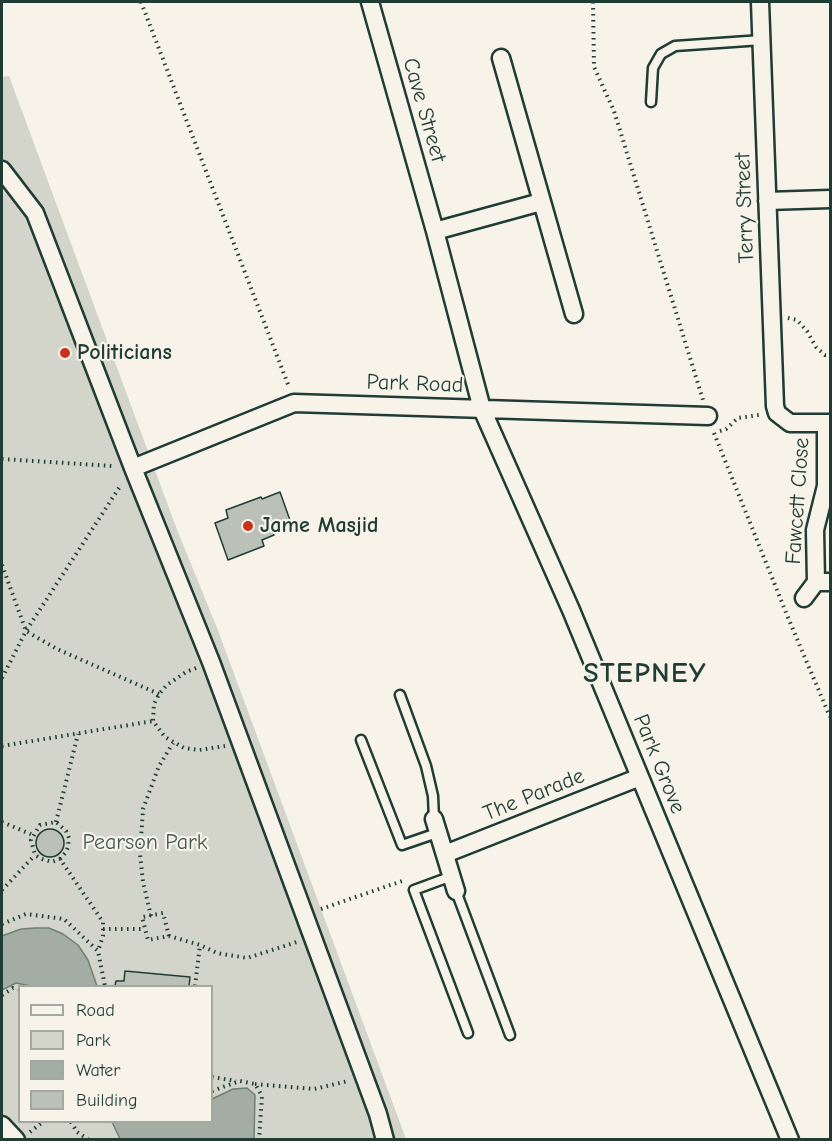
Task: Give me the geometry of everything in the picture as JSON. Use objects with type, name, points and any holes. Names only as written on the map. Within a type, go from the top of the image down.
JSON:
[{"type":"street","name":"Cave Street","points":[[370,2],[435,231],[482,409]]},
{"type":"street","name":"Terry Street","points":[[760,2],[774,395],[777,413]]},
{"type":"street","points":[[501,58],[574,314]]},
{"type":"street","points":[[2,170],[35,213],[133,468],[211,662],[378,1114],[385,1140]]},
{"type":"street","points":[[767,201],[831,199]]},
{"type":"street","points":[[435,231],[541,202]]},
{"type":"street","name":"Park Road","points":[[133,468],[294,403],[708,416]]},
{"type":"street","name":"Park Grove","points":[[482,409],[571,610],[790,1140]]},
{"type":"street","points":[[777,413],[790,423],[828,423]]},
{"type":"street","name":"Fawcett Close","points":[[804,598],[823,582],[815,531],[826,486],[828,423]]},
{"type":"street","name":"The Parade","points":[[445,854],[640,777]]},
{"type":"street","points":[[436,826],[454,884]]},
{"type":"street","points":[[2,1125],[16,1140]]},
{"type":"lane","points":[[651,102],[653,68],[661,54],[675,46],[762,40]]},
{"type":"lane","points":[[361,740],[402,845],[436,826],[433,796],[426,766],[400,695]]},
{"type":"lane","points":[[468,1033],[414,890],[454,884],[510,1035]]},
{"type":"path","points":[[141,2],[294,403]]},
{"type":"path","points":[[593,2],[594,67],[614,111],[708,416],[789,620],[831,717]]},
{"type":"path","points":[[772,314],[797,320],[807,331],[816,347],[825,355],[831,356]]},
{"type":"path","points":[[714,433],[726,429],[738,418],[777,413]]},
{"type":"path","points":[[2,459],[133,468],[26,631],[2,678]]},
{"type":"path","points":[[2,565],[26,631],[57,649],[159,694]]},
{"type":"path","points":[[211,662],[186,672],[167,685],[154,704],[153,721],[173,743],[184,748],[199,750],[224,747],[239,741]]},
{"type":"path","points":[[2,746],[153,721]]},
{"type":"path","points":[[56,822],[78,734]]},
{"type":"path","points":[[151,916],[142,882],[140,854],[142,819],[154,777],[173,743]]},
{"type":"path","points":[[2,822],[33,835]]},
{"type":"path","points":[[56,822],[62,826],[69,838],[66,852],[60,859],[52,862],[35,855],[32,846],[33,835],[40,825],[56,822]]},
{"type":"path","points":[[2,890],[35,855]]},
{"type":"path","points":[[60,859],[104,922],[103,936],[98,951],[105,985]]},
{"type":"path","points":[[303,915],[403,881]]},
{"type":"path","points":[[169,936],[163,913],[142,917],[148,940],[169,936],[200,945],[217,953],[247,958],[312,938]]},
{"type":"path","points":[[2,924],[26,914],[64,919],[98,951]]},
{"type":"path","points":[[103,929],[146,929]]},
{"type":"path","points":[[195,985],[200,945]]},
{"type":"path","points":[[2,995],[13,988],[18,989]]},
{"type":"path","points":[[213,1077],[255,1084],[314,1089],[363,1077]]},
{"type":"path","points":[[213,1091],[240,1081]]},
{"type":"path","points":[[255,1084],[262,1096],[259,1140]]},
{"type":"path","points":[[72,1123],[77,1132],[89,1140]]},
{"type":"green space","name":"Pearson Park","points":[[9,76],[176,527],[219,633],[406,1139],[2,1139],[2,77]]},
{"type":"water","points":[[49,928],[63,934],[78,945],[88,960],[97,985],[16,983],[2,990],[2,936],[21,929]]},
{"type":"water","points":[[247,1088],[255,1095],[254,1139],[120,1139],[112,1123],[213,1123],[213,1099],[233,1089]]},
{"type":"building","name":"Jame Masjid","points":[[280,492],[291,523],[272,530],[274,535],[262,540],[264,546],[228,560],[215,523],[228,518],[226,510]]},
{"type":"building","points":[[50,829],[60,833],[64,843],[60,853],[50,857],[40,853],[36,843],[40,833]]},
{"type":"building","points":[[125,971],[190,977],[189,985],[115,985],[116,981],[124,981]]},
{"type":"place","name":"Politicians","points":[[65,353]]},
{"type":"place","name":"Jame Masjid","points":[[248,526]]},
{"type":"district","name":"STEPNEY","points":[[645,674]]}]
